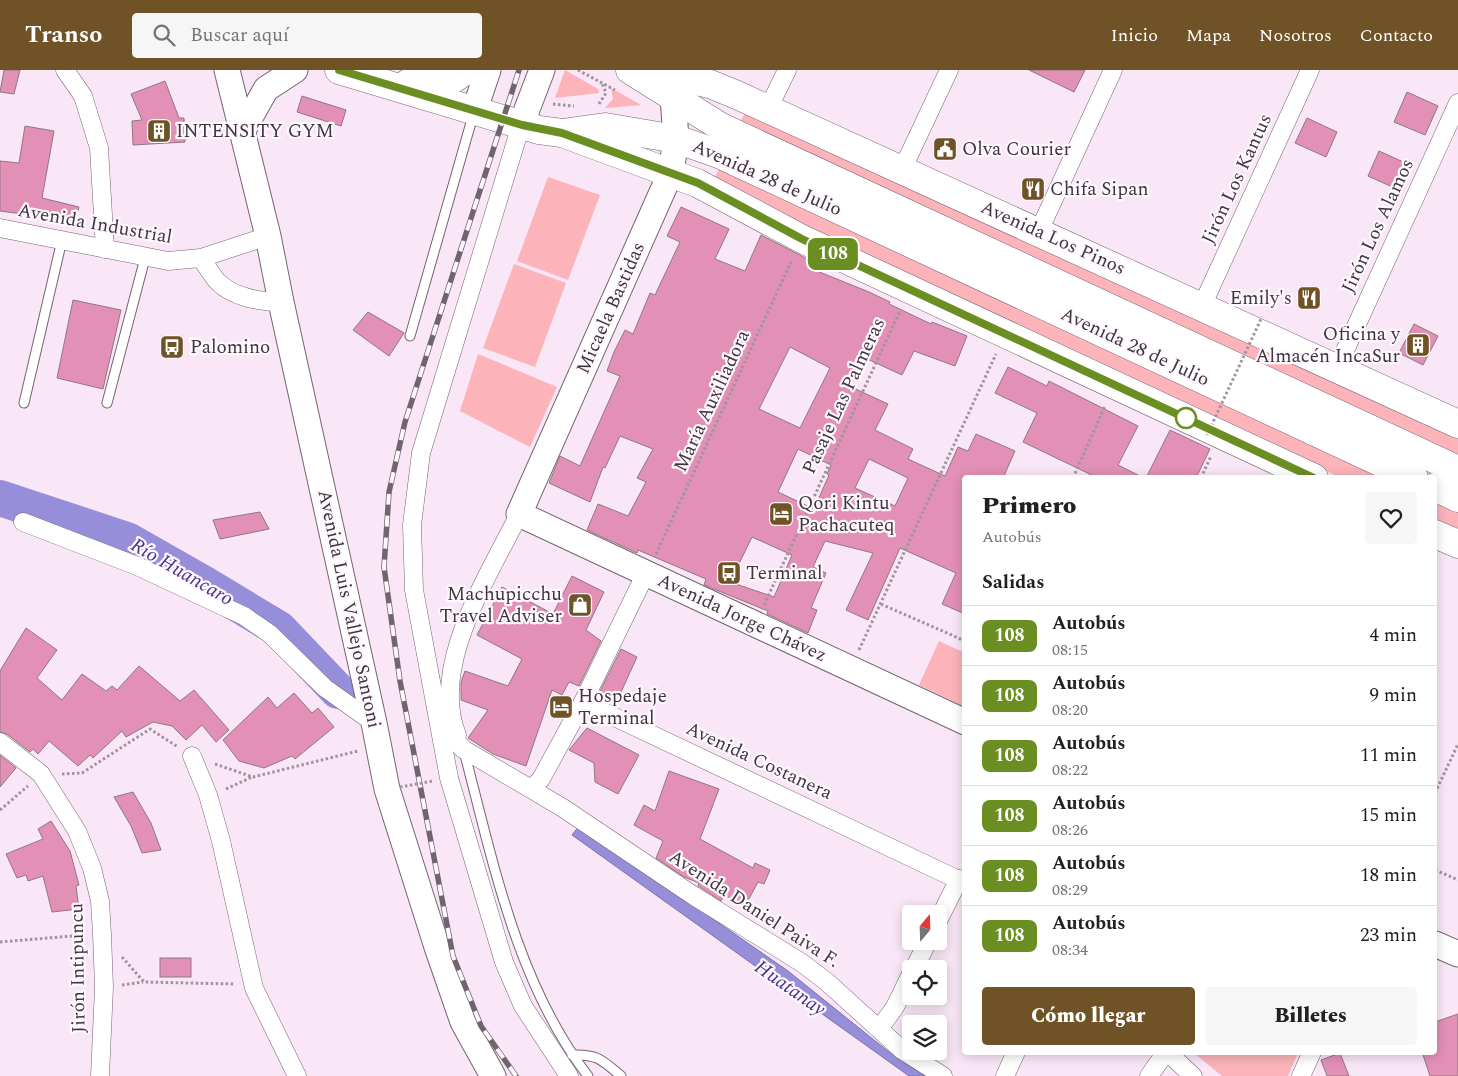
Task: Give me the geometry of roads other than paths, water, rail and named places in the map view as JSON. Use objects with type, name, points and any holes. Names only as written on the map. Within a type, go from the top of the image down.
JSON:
[{"type":"main road","points":[[340,71],[403,83],[453,79],[468,70]]},
{"type":"main road","name":"Avenida Los Pinos","points":[[641,70],[712,77],[768,109],[1039,231],[1458,424]]},
{"type":"main road","points":[[340,71],[522,125],[562,133]]},
{"type":"main road","name":"Avenida 28 de Julio","points":[[624,80],[673,96],[721,127],[1458,470]]},
{"type":"main road","name":"Avenida 28 de Julio","points":[[562,133],[605,127],[676,139],[719,154],[1408,475]]},
{"type":"main road","name":"Avenida 28 de Julio","points":[[562,133],[698,183],[802,239],[1308,475]]},
{"type":"main road","points":[[1437,488],[1458,498]]},
{"type":"main road","points":[[1437,535],[1458,544]]},
{"type":"street","points":[[66,70],[83,96],[99,148],[105,249]]},
{"type":"street","name":"Avenida Luis Vallejo Santoni","points":[[227,70],[268,236],[387,789],[463,1022],[493,1076]]},
{"type":"street","points":[[243,130],[266,89],[295,70]]},
{"type":"street","points":[[475,110],[488,70]]},
{"type":"street","points":[[542,70],[522,125],[421,453],[412,525],[414,590],[449,778],[504,962],[523,1006],[569,1076]]},
{"type":"street","points":[[768,109],[786,70]]},
{"type":"street","points":[[902,170],[949,70]]},
{"type":"street","points":[[1039,231],[1112,70]]},
{"type":"street","name":"Jirón Los Kantus","points":[[1202,306],[1310,70]]},
{"type":"street","name":"Micaela Bastidas","points":[[519,514],[671,172],[676,139],[673,96]]},
{"type":"street","name":"Jirón Los Alamos","points":[[1337,368],[1452,134],[1458,103]]},
{"type":"street","name":"Avenida Industrial","points":[[0,228],[168,261],[201,258],[268,236]]},
{"type":"street","points":[[201,258],[218,282],[234,292],[265,302],[281,302]]},
{"type":"street","points":[[463,749],[454,728],[450,673],[457,643],[519,514]]},
{"type":"street","name":"Avenida Jorge Chávez","points":[[519,514],[962,721]]},
{"type":"street","points":[[24,522],[137,566],[244,616],[270,634],[325,688],[374,723]]},
{"type":"street","points":[[531,789],[541,779],[583,702],[646,573]]},
{"type":"street","name":"Avenida Costanera","points":[[583,702],[962,881]]},
{"type":"street","points":[[435,707],[450,734],[463,749]]},
{"type":"street","name":"Jirón Intipuncu","points":[[0,742],[41,774],[77,831],[92,868],[100,901],[102,934],[104,987],[100,1076]]},
{"type":"street","name":"Avenida Daniel Paiva F.","points":[[463,749],[531,789],[694,896],[802,963],[828,982],[902,1050],[943,1076]]},
{"type":"street","points":[[192,756],[208,796],[255,985],[254,988],[297,1076]]},
{"type":"street","points":[[947,905],[962,881]]},
{"type":"street","points":[[1437,945],[1458,954]]},
{"type":"street","points":[[879,1029],[902,991]]},
{"type":"street","points":[[1005,1076],[1015,1055]]},
{"type":"street","points":[[1150,1076],[1164,1055]]},
{"type":"street","points":[[1169,1055],[1193,1076]]},
{"type":"street","points":[[1301,1076],[1311,1055]]},
{"type":"lane","points":[[410,336],[475,110]]},
{"type":"lane","points":[[24,403],[62,240]]},
{"type":"lane","points":[[107,403],[145,258]]},
{"type":"lane","points":[[463,749],[484,828],[532,982],[572,1055],[588,1076]]},
{"type":"lane","points":[[572,1055],[589,1054],[600,1057],[621,1076]]},
{"type":"water","name":"Huatanay","points":[[579,826],[788,971],[889,1052],[925,1076],[909,1076],[572,835]]},
{"type":"waterway","name":"Río Huancaro","points":[[0,498],[127,540],[206,585],[279,629],[338,691]]},
{"type":"railway","points":[[516,1076],[481,1026],[453,956],[400,681],[384,567],[389,492],[405,422],[519,70]]},
{"type":"place","name":"INTENSITY GYM","points":[[159,131]]},
{"type":"place","name":"Olva Courier","points":[[945,149]]},
{"type":"place","name":"Chifa Sipan","points":[[1033,189]]},
{"type":"place","name":"Emily's","points":[[1309,298]]},
{"type":"place","name":"Oficina y Almacén IncaSur","points":[[1418,345]]},
{"type":"place","name":"Palomino","points":[[172,347]]},
{"type":"place","name":"Qori Kintu Pachacuteq","points":[[781,514]]},
{"type":"place","name":"Terminal","points":[[729,573]]},
{"type":"place","name":"Machupicchu Travel Adviser","points":[[580,605]]},
{"type":"place","name":"Hospedaje Terminal","points":[[561,707]]}]
